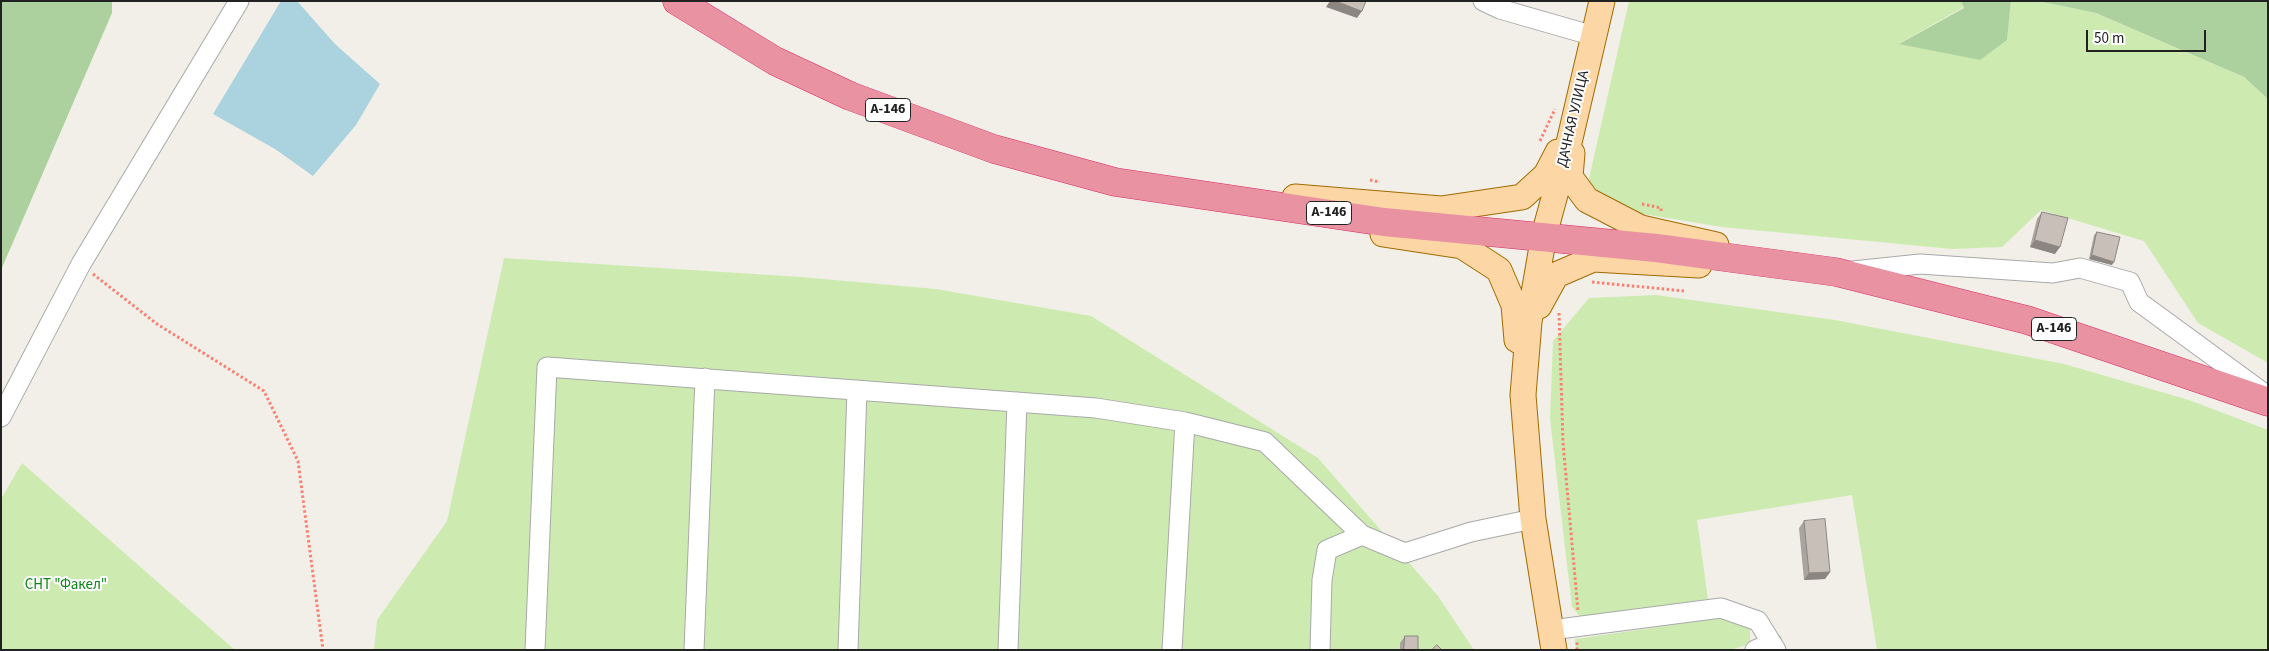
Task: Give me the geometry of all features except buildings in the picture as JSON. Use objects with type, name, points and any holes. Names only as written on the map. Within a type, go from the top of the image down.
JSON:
[{"type":"highway","name":"А-146","points":[[677,1],[775,61],[850,96],[994,149],[1115,182],[1384,222],[1544,235],[1836,272],[2027,320],[2268,402]]},
{"type":"main road","name":"ДАЧНАЯ УЛИЦА","points":[[1523,395],[1529,322],[1544,235],[1576,116],[1602,1]]},
{"type":"main road","points":[[1115,182],[1441,210],[1522,197],[1546,175],[1576,116]]},
{"type":"main road","points":[[1576,116],[1570,177],[1587,200],[1641,228],[1836,272]]},
{"type":"main road","points":[[1115,182],[1314,223],[1462,246],[1499,270],[1514,305],[1534,519],[1553,640]]},
{"type":"main road","points":[[1523,395],[1540,302],[1556,275],[1593,259],[1836,272]]},
{"type":"street","points":[[1,417],[81,264],[239,1]]},
{"type":"street","points":[[1483,1],[1500,9],[1594,36]]},
{"type":"street","points":[[1836,272],[1920,264],[2052,273],[2080,268],[2130,282],[2139,302],[2268,396]]},
{"type":"street","points":[[535,650],[547,367],[1096,408],[1185,422],[1265,442],[1362,535],[1406,553],[1471,532],[1534,519]]},
{"type":"street","points":[[694,650],[705,378]]},
{"type":"street","points":[[848,650],[857,390]]},
{"type":"street","points":[[1008,650],[1017,402]]},
{"type":"street","points":[[1172,650],[1185,422]]},
{"type":"street","points":[[1320,650],[1322,580],[1327,550],[1362,535]]},
{"type":"street","points":[[1553,640],[1578,627],[1721,608],[1758,621],[1768,647]]},
{"type":"path","points":[[81,264],[158,324],[264,392],[298,461],[323,650]]},
{"type":"path","points":[[1586,282],[1684,291]]},
{"type":"path","points":[[1564,305],[1559,312],[1563,443],[1578,606],[1577,650]]},
{"type":"green space","points":[[1,1],[112,1],[112,13],[1,270]]},
{"type":"green space","points":[[1629,1],[1961,1],[1964,7],[1900,43],[2007,40],[2011,1],[2038,1],[2096,13],[2244,77],[2268,99],[2268,363],[2198,323],[2144,241],[2041,210],[2002,247],[1952,249],[1722,227],[1612,209],[1588,183]]},
{"type":"green space","points":[[1961,1],[2011,1],[2007,40],[1980,60],[1899,44],[1964,8]]},
{"type":"green space","points":[[2038,1],[2268,1],[2268,99],[2244,77],[2096,13]]},
{"type":"green space","points":[[504,258],[801,277],[936,289],[1091,316],[1318,458],[1438,596],[1474,650],[374,650],[377,620],[447,521]]},
{"type":"green space","points":[[1656,295],[1835,320],[2064,364],[2189,400],[2268,430],[2268,650],[1877,650],[1852,495],[1697,520],[1708,599],[1581,618],[1572,607],[1550,419],[1553,341],[1589,298]]},
{"type":"green space","name":"СНТ \"Факел\"","points":[[22,463],[235,650],[1,650],[1,499]]},
{"type":"green space","points":[[1721,618],[1750,628],[1750,644],[1730,650],[1576,650],[1575,639]]},
{"type":"water","points":[[281,1],[297,1],[335,44],[380,84],[356,125],[313,176],[275,149],[213,114]]}]
